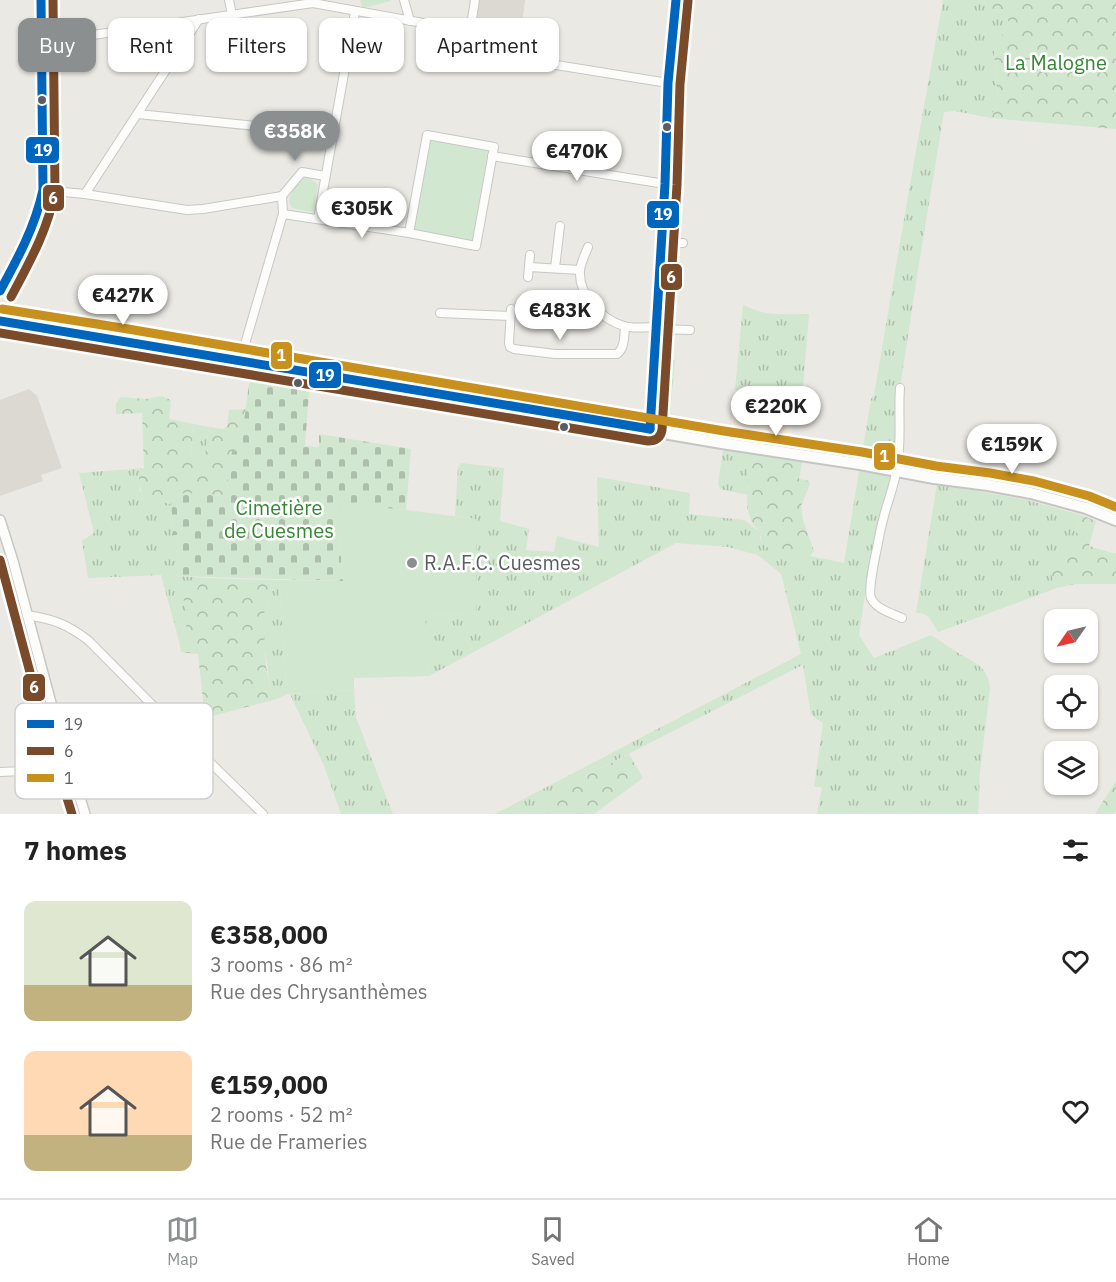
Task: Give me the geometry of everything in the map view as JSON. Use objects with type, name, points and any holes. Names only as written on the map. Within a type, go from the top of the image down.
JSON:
[{"type":"main road","points":[[0,321],[1031,493],[1086,508],[1116,520]]},
{"type":"street","points":[[41,0],[41,18]]},
{"type":"street","points":[[229,0],[232,15]]},
{"type":"street","points":[[96,35],[324,0]]},
{"type":"street","points":[[404,0],[410,21]]},
{"type":"street","points":[[472,18],[475,0]]},
{"type":"street","points":[[651,429],[665,184],[668,83],[676,0]]},
{"type":"street","points":[[313,3],[416,22]]},
{"type":"street","points":[[318,219],[355,12]]},
{"type":"street","points":[[85,194],[199,20]]},
{"type":"street","points":[[559,65],[668,83]]},
{"type":"street","points":[[0,291],[31,233],[43,190],[42,72]]},
{"type":"street","points":[[138,114],[333,134]]},
{"type":"street","points":[[283,213],[476,246],[494,147],[427,135],[409,233]]},
{"type":"street","points":[[492,156],[665,184]]},
{"type":"street","points":[[43,190],[85,194],[187,210],[282,196],[302,172],[325,176]]},
{"type":"street","points":[[240,361],[283,213],[282,196]]},
{"type":"street","points":[[555,268],[560,226]]},
{"type":"street","points":[[662,244],[683,243]]},
{"type":"street","points":[[588,247],[580,270],[584,292],[595,309],[625,327],[690,330]]},
{"type":"street","points":[[528,277],[530,255]]},
{"type":"street","points":[[529,267],[580,270]]},
{"type":"street","points":[[440,313],[510,312],[510,347],[555,354],[617,354],[623,346],[625,327]]},
{"type":"street","points":[[900,388],[900,443],[897,471],[875,555],[870,595],[879,607],[902,618]]},
{"type":"street","points":[[0,520],[51,703]]},
{"type":"street","points":[[27,615],[61,623],[77,632],[151,703]]},
{"type":"street","points":[[213,764],[263,814]]},
{"type":"street","points":[[0,772],[15,772]]},
{"type":"street","points":[[81,799],[85,814]]},
{"type":"shaded area","points":[[479,0],[525,0],[523,18],[477,18]]},
{"type":"shaded area","points":[[29,389],[37,396],[62,468],[41,475],[43,481],[0,496],[0,400]]},
{"type":"shaded area","points":[[735,390],[796,402],[789,448],[730,438]]},
{"type":"green space","points":[[360,0],[390,0],[391,1],[363,8]]},
{"type":"green space","points":[[943,0],[980,0],[1007,16],[1009,22],[994,51],[998,100],[991,118],[955,111],[944,112],[900,388],[895,471],[871,586],[866,588],[859,635],[874,658],[931,635],[983,669],[989,680],[990,688],[980,772],[978,814],[817,814],[822,787],[814,787],[823,723],[811,715],[803,665],[583,777],[531,814],[495,814],[801,654],[781,574],[758,555],[728,547],[676,543],[429,676],[424,614],[476,615],[476,519],[455,516],[458,467],[461,463],[504,468],[500,521],[529,529],[526,550],[554,552],[557,536],[599,547],[597,477],[690,493],[689,514],[744,520],[760,532],[760,539],[767,547],[844,563],[871,399],[874,395]]},
{"type":"green space","name":"La Malogne","points":[[980,0],[1116,0],[1116,129],[991,118],[998,100],[994,51],[1009,22],[1006,16]]},
{"type":"green space","points":[[429,140],[488,151],[472,240],[413,230]]},
{"type":"green space","points":[[304,177],[309,177],[318,185],[312,212],[292,208],[290,204],[292,191]]},
{"type":"green space","points":[[534,292],[571,293],[570,318],[534,316]]},
{"type":"green space","points":[[743,305],[768,313],[809,314],[803,387],[798,386],[796,402],[735,390]]},
{"type":"green space","points":[[661,359],[675,360],[669,426],[657,420]]},
{"type":"green space","name":"Cimetière de Cuesmes","points":[[251,369],[302,379],[301,389],[309,390],[305,446],[319,447],[319,434],[411,449],[406,510],[340,505],[338,522],[343,581],[177,576],[178,535],[173,535],[171,493],[226,495],[232,451],[240,452]]},
{"type":"green space","points":[[162,396],[171,400],[169,419],[194,424],[191,456],[204,460],[209,427],[223,429],[227,426],[229,410],[246,409],[240,452],[232,452],[226,495],[172,493],[172,505],[164,502],[156,494],[148,497],[143,495],[139,485],[139,478],[144,468],[142,413],[116,414],[116,403],[121,397],[146,399]]},
{"type":"green space","points":[[194,424],[209,427],[204,460],[191,456]]},
{"type":"green space","points":[[723,449],[759,454],[749,473],[748,495],[720,489],[718,484]]},
{"type":"green space","points":[[759,454],[802,462],[799,479],[809,481],[810,484],[801,506],[803,520],[814,551],[809,557],[762,544],[760,532],[752,523],[747,508],[748,470]]},
{"type":"green space","points":[[144,468],[140,479],[140,491],[148,497],[156,494],[164,502],[172,505],[173,534],[178,534],[177,576],[208,578],[199,585],[185,607],[191,615],[179,641],[161,575],[88,578],[82,541],[94,533],[79,473]]},
{"type":"green space","points":[[937,484],[1023,499],[1081,515],[1071,546],[1063,559],[1050,572],[1057,588],[938,632],[927,616],[916,613]]},
{"type":"green space","points":[[340,504],[476,519],[476,615],[425,614],[429,676],[354,678],[354,690],[287,694],[279,580],[343,581],[338,522]]},
{"type":"green space","points":[[1081,515],[1096,521],[1089,546],[1116,553],[1116,584],[1075,584],[1057,588],[1050,572],[1063,559],[1071,546]]},
{"type":"green space","points":[[208,578],[277,580],[264,608],[261,621],[266,667],[270,686],[277,699],[213,716],[213,703],[203,703],[198,654],[181,652],[179,641],[191,615],[185,607],[183,597],[191,591],[195,593],[199,585]]},
{"type":"green space","points":[[279,580],[287,694],[277,699],[270,686],[261,621],[264,608]]},
{"type":"green space","points":[[354,690],[356,717],[393,814],[341,814],[324,766],[290,694]]},
{"type":"green space","points":[[629,754],[643,778],[594,814],[531,814],[583,777]]},
{"type":"green space","points":[[1116,781],[1116,811],[1114,814],[1095,814]]},
{"type":"transit line","name":"19","points":[[0,291],[31,230],[43,190],[41,0]]},
{"type":"transit line","name":"6","points":[[11,297],[43,233],[55,191],[53,0]]},
{"type":"transit line","name":"19","points":[[650,429],[665,184],[668,83],[676,0]]},
{"type":"transit line","name":"6","points":[[0,333],[648,441],[656,439],[661,435],[662,430],[677,185],[680,84],[688,1]]},
{"type":"transit line","name":"1","points":[[2,309],[724,431],[990,473],[1034,481],[1089,496],[1116,507]]},
{"type":"transit line","name":"19","points":[[0,321],[650,429]]},
{"type":"transit line","name":"6","points":[[0,560],[38,703]]},
{"type":"transit line","name":"6","points":[[67,799],[72,814]]},
{"type":"place","name":"R.A.F.C. Cuesmes","points":[[412,563]]}]
